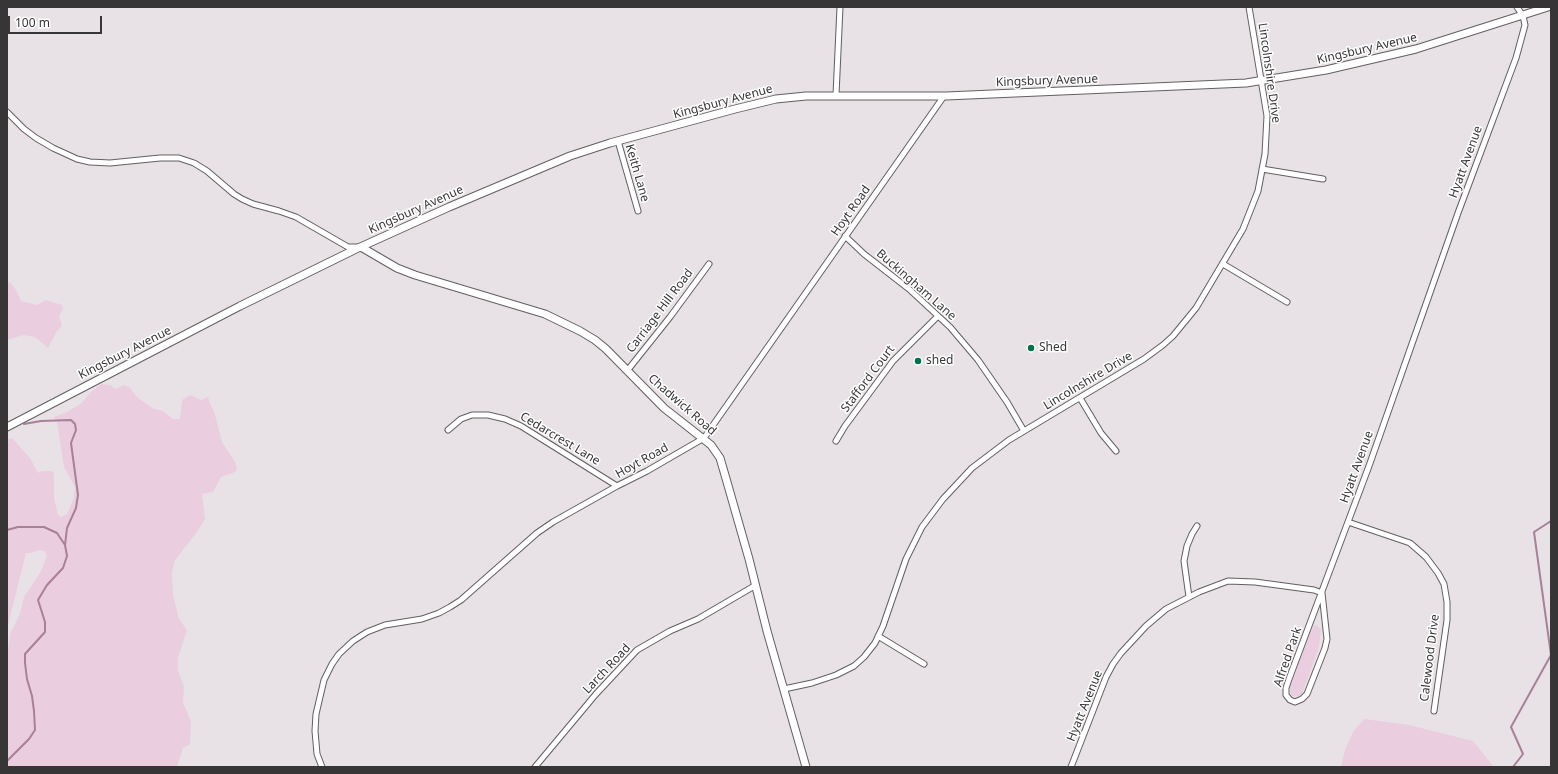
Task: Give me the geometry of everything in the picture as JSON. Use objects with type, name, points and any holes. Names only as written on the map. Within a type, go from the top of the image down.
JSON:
[{"type":"main road","name":"Kingsbury Avenue","points":[[7,427],[240,306],[361,247],[530,172],[570,156],[618,141],[760,102],[806,96],[944,96],[1216,85],[1261,81],[1326,70],[1400,54],[1469,34],[1548,7]]},
{"type":"main road","name":"Chadwick Road","points":[[361,247],[397,268],[415,275],[534,310],[562,321],[595,340],[664,408],[704,438],[715,449],[720,458],[806,767]]},
{"type":"street","points":[[836,95],[840,7]]},
{"type":"street","name":"Lincolnshire Drive","points":[[784,689],[826,679],[845,671],[864,657],[875,643],[883,626],[906,559],[922,527],[943,499],[972,468],[989,454],[1024,431],[1123,373],[1163,346],[1185,323],[1196,308],[1243,229],[1258,191],[1266,154],[1267,123],[1249,7]]},
{"type":"street","points":[[1518,7],[1523,16]]},
{"type":"street","name":"Hyatt Avenue","points":[[1071,767],[1106,677],[1113,664],[1121,653],[1155,617],[1166,609],[1189,597],[1228,581],[1255,582],[1314,590],[1322,593],[1458,213],[1516,58],[1525,25],[1523,16]]},
{"type":"street","name":"Hoyt Road","points":[[322,767],[317,754],[315,731],[318,698],[324,680],[332,664],[344,650],[353,641],[367,632],[385,625],[422,619],[450,607],[473,590],[537,533],[553,522],[617,486],[648,471],[704,438],[944,96]]},
{"type":"street","points":[[7,112],[24,129],[36,138],[77,159],[90,162],[110,163],[178,158],[194,163],[207,171],[242,199],[253,204],[296,217],[348,247],[361,247]]},
{"type":"street","name":"Keith Lane","points":[[618,141],[638,211]]},
{"type":"street","points":[[1262,169],[1323,179]]},
{"type":"street","name":"Buckingham Lane","points":[[845,236],[864,254],[909,289],[950,327],[978,360],[1007,402],[1024,431]]},
{"type":"street","name":"Carriage Hill Road","points":[[627,371],[670,317],[709,264]]},
{"type":"street","points":[[1223,264],[1287,302]]},
{"type":"street","name":"Stafford Court","points":[[836,441],[845,426],[893,361],[938,316]]},
{"type":"street","points":[[1080,398],[1101,433],[1116,451]]},
{"type":"street","name":"Cedarcrest Lane","points":[[448,430],[461,419],[472,415],[488,415],[505,419],[526,429],[617,486]]},
{"type":"street","name":"Calewood Drive","points":[[1348,522],[1410,543],[1426,557],[1444,584],[1447,602],[1447,620],[1434,711]]},
{"type":"street","points":[[1189,597],[1184,561],[1187,546],[1197,526]]},
{"type":"street","name":"Larch Road","points":[[535,767],[596,694],[637,650],[670,631],[698,619],[756,585]]},
{"type":"street","name":"Alfred Park","points":[[1322,593],[1323,612],[1327,632],[1325,648],[1307,694],[1302,699],[1295,702],[1286,696],[1286,688],[1322,593]]},
{"type":"street","points":[[878,636],[924,664]]},
{"type":"shaded area","points":[[10,282],[21,301],[37,305],[46,300],[62,305],[63,309],[59,316],[62,326],[57,331],[48,348],[35,337],[23,335],[7,340],[7,288],[8,283]]},
{"type":"shaded area","points":[[101,384],[110,385],[116,389],[124,385],[129,387],[138,398],[154,409],[163,411],[173,419],[180,419],[182,400],[190,395],[201,400],[208,397],[214,411],[222,442],[235,462],[237,469],[235,472],[221,477],[213,492],[202,494],[205,519],[197,532],[175,560],[172,573],[173,595],[179,619],[187,630],[178,658],[178,670],[184,687],[183,703],[191,721],[190,744],[183,748],[177,767],[7,767],[7,661],[10,634],[20,614],[24,597],[40,573],[47,556],[45,551],[39,550],[26,553],[7,629],[7,440],[12,438],[30,458],[38,473],[42,471],[52,471],[54,473],[54,498],[58,515],[61,517],[67,514],[74,498],[75,487],[64,467],[57,422],[54,417],[67,412],[82,403],[89,394]]},
{"type":"shaded area","points":[[1316,625],[1321,629],[1319,647],[1302,694],[1294,697],[1291,695],[1290,686],[1313,627]]},
{"type":"shaded area","points":[[1364,719],[1409,725],[1473,741],[1494,767],[1341,767],[1345,750],[1353,732]]},
{"type":"waterway","points":[[24,424],[41,421],[71,420],[75,424],[76,430],[71,443],[78,495],[76,508],[67,528],[65,545]]},
{"type":"waterway","points":[[1513,767],[1523,754],[1511,727],[1551,655],[1534,532],[1551,521]]},
{"type":"waterway","points":[[7,530],[18,527],[44,527],[57,533],[65,545],[67,556],[63,568],[47,585],[38,600],[45,622],[45,632],[25,654],[27,679],[32,696],[34,711],[35,730],[29,739],[7,761]]},
{"type":"place","name":"Shed","points":[[1031,348]]},
{"type":"place","name":"shed","points":[[918,361]]}]
